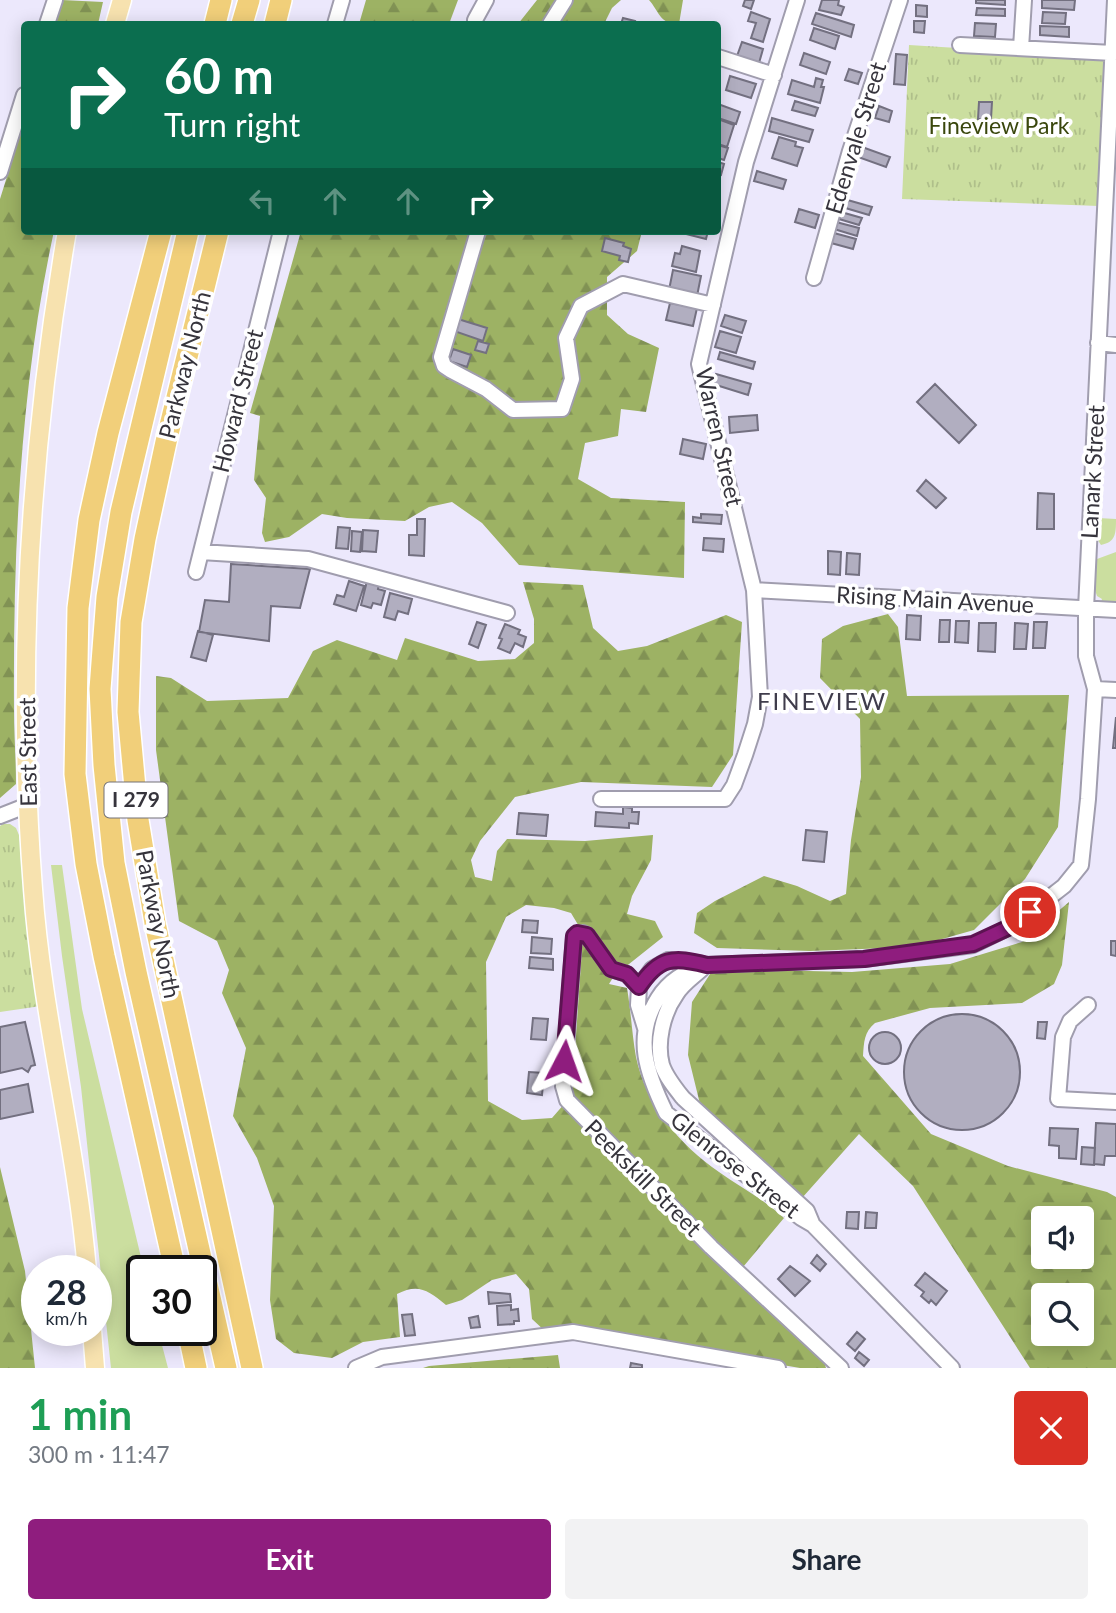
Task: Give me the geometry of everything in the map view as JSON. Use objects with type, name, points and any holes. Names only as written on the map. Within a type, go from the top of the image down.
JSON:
[{"type":"highway","points":[[243,21],[249,0]]},
{"type":"highway","points":[[276,21],[281,0]]},
{"type":"highway","name":"I 279","points":[[160,235],[108,433],[89,520],[78,608],[75,774],[86,864],[104,956],[172,1255]]},
{"type":"highway","points":[[187,235],[121,512],[107,597],[100,689],[104,765],[114,863],[136,972],[226,1368]]},
{"type":"highway","name":"Parkway North","points":[[218,235],[166,442],[145,539],[131,622],[128,712],[138,820],[155,923],[252,1368]]},
{"type":"highway","points":[[191,1346],[196,1368]]},
{"type":"main road","points":[[116,21],[122,0]]},
{"type":"main road","name":"East Street","points":[[66,235],[41,420],[31,548],[27,675],[29,805],[33,891],[43,973],[75,1171],[85,1255]]},
{"type":"main road","points":[[94,1346],[96,1368]]},
{"type":"street","points":[[48,21],[55,0]]},
{"type":"street","points":[[336,21],[342,0]]},
{"type":"street","points":[[475,20],[486,0]]},
{"type":"street","points":[[552,21],[565,0]]},
{"type":"street","name":"Warren Street","points":[[601,799],[725,799],[734,785],[755,724],[760,697],[754,590],[699,364],[746,162],[797,0]]},
{"type":"street","name":"Edenvale Street","points":[[814,278],[850,150],[900,0]]},
{"type":"street","points":[[1021,48],[1024,0]]},
{"type":"street","name":"Lanark Street","points":[[1081,865],[1095,689],[1086,656],[1086,609],[1115,0]]},
{"type":"street","points":[[960,45],[1113,53]]},
{"type":"street","points":[[721,58],[774,75]]},
{"type":"street","points":[[0,172],[21,105]]},
{"type":"street","name":"Howard Street","points":[[196,572],[280,235]]},
{"type":"street","points":[[477,235],[441,357],[444,366],[486,389],[513,410],[562,409],[572,379],[566,338],[581,306],[592,300],[623,284],[713,305]]},
{"type":"street","points":[[1098,343],[1116,345]]},
{"type":"street","points":[[201,552],[308,559],[507,613]]},
{"type":"street","name":"Rising Main Avenue","points":[[754,590],[1116,610]]},
{"type":"street","points":[[1095,689],[1116,690]]},
{"type":"street","points":[[0,816],[29,805]]},
{"type":"street","name":"Glenrose Street","points":[[813,1225],[666,1113],[654,1088],[644,1047],[645,1028],[662,991],[687,970],[707,965],[864,959],[973,944],[1014,925],[1064,886],[1081,865]]},
{"type":"street","name":"Peekskill Street","points":[[639,987],[627,974],[611,969],[587,935],[583,933],[574,936],[563,1086],[567,1100],[711,1247],[841,1368]]},
{"type":"street","points":[[645,1028],[638,1005],[639,987],[652,969],[668,960],[707,965]]},
{"type":"street","name":"Glenrose Street","points":[[707,965],[676,993],[660,1032],[662,1065],[683,1098],[807,1211],[813,1225]]},
{"type":"street","points":[[1088,1005],[1070,1021],[1063,1037],[1058,1099],[1116,1102]]},
{"type":"street","points":[[813,1225],[952,1368]]},
{"type":"street","points":[[356,1368],[382,1357],[573,1332],[778,1368]]},
{"type":"green space","points":[[62,0],[103,2],[99,21],[56,21]]},
{"type":"green space","points":[[366,0],[458,0],[450,21],[360,21]]},
{"type":"green space","points":[[537,0],[621,0],[612,8],[606,21],[520,21]]},
{"type":"green space","points":[[649,0],[683,0],[680,21],[666,21]]},
{"type":"green space","name":"Fineview Park","points":[[909,45],[1106,57],[1099,206],[902,199]]},
{"type":"green space","points":[[21,132],[21,235],[53,235],[33,349],[21,469],[14,649],[16,784],[0,798],[0,199]]},
{"type":"green space","points":[[300,235],[641,235],[637,251],[607,277],[607,315],[628,334],[659,348],[646,412],[621,409],[618,436],[585,443],[578,479],[611,498],[685,502],[684,578],[519,565],[482,523],[452,502],[429,507],[405,521],[322,514],[289,537],[265,542],[262,533],[266,498],[254,480],[260,416],[250,413]]},
{"type":"green space","points":[[1098,518],[1116,519],[1114,536],[1110,542],[1101,545],[1097,539]]},
{"type":"green space","points":[[1116,552],[1116,602],[1101,602],[1102,599],[1097,596],[1094,587],[1097,559]]},
{"type":"green space","points":[[523,582],[583,585],[593,628],[618,651],[647,646],[726,615],[742,622],[733,755],[712,787],[581,782],[515,797],[480,841],[471,860],[475,877],[492,881],[497,851],[507,839],[585,841],[653,835],[651,860],[632,896],[627,914],[655,921],[663,937],[614,976],[609,984],[627,988],[641,1075],[656,1107],[667,1122],[705,1161],[784,1218],[738,1273],[786,1320],[786,1327],[820,1355],[826,1368],[800,1368],[569,1328],[546,1332],[532,1319],[529,1289],[516,1274],[492,1280],[462,1300],[446,1305],[423,1290],[411,1289],[397,1294],[400,1337],[363,1342],[332,1358],[294,1353],[276,1339],[270,1300],[274,1206],[257,1158],[233,1116],[246,1048],[222,993],[229,970],[217,941],[179,921],[156,750],[156,676],[171,678],[207,701],[288,698],[313,651],[337,640],[397,660],[405,638],[478,661],[515,659],[534,643],[534,619]],"holes":[[[526,905],[571,913],[583,933],[572,1095],[552,1118],[522,1120],[488,1101],[486,962],[506,917]]]},
{"type":"green space","points":[[888,614],[898,627],[907,696],[1069,695],[1058,827],[1025,879],[974,930],[914,947],[810,951],[717,948],[694,933],[697,913],[764,876],[797,886],[830,901],[846,894],[861,777],[860,719],[820,678],[822,639],[843,626]]},
{"type":"green space","points":[[3,824],[16,828],[19,835],[41,1006],[0,1012],[0,826]]},
{"type":"green space","points":[[51,865],[62,865],[82,1009],[140,1255],[126,1255],[126,1346],[162,1346],[168,1368],[111,1368],[109,1346],[112,1346],[112,1255],[99,1255],[81,1087]]},
{"type":"green space","points":[[1069,902],[1062,965],[1054,984],[1022,1003],[930,1008],[875,1023],[864,1042],[863,1056],[931,1134],[1008,1166],[1107,1192],[1116,1197],[1116,1368],[1030,1368],[913,1186],[859,1134],[802,1198],[700,1104],[688,1055],[692,1002],[712,971],[852,972],[950,964],[1022,942]]},
{"type":"green space","points":[[0,1167],[21,1255],[21,1346],[33,1346],[35,1368],[0,1368]]},
{"type":"green space","points":[[558,1355],[560,1368],[423,1368],[429,1366]]},
{"type":"building","points":[[745,0],[754,0],[751,9],[743,6]]},
{"type":"building","points":[[822,0],[839,0],[838,5],[844,7],[841,15],[819,10]]},
{"type":"building","points":[[976,0],[1005,0],[1005,5],[976,3]]},
{"type":"building","points":[[1042,0],[1075,0],[1074,10],[1042,8]]},
{"type":"building","points":[[916,5],[927,6],[927,17],[916,16]]},
{"type":"building","points":[[977,8],[1005,9],[1005,16],[976,15]]},
{"type":"building","points":[[751,12],[770,19],[763,42],[751,38],[756,23],[748,21]]},
{"type":"building","points":[[1043,12],[1066,13],[1065,24],[1042,23]]},
{"type":"building","points":[[816,13],[854,25],[851,37],[812,24]]},
{"type":"building","points":[[914,21],[925,21],[924,33],[914,32]]},
{"type":"building","points":[[975,23],[996,24],[995,37],[974,36]]},
{"type":"building","points":[[1040,26],[1069,27],[1069,37],[1040,35]]},
{"type":"building","points":[[814,28],[839,36],[835,49],[810,40]]},
{"type":"building","points":[[742,42],[763,49],[759,63],[737,56]]},
{"type":"building","points":[[804,53],[830,62],[826,74],[800,65]]},
{"type":"building","points":[[896,54],[907,55],[905,85],[894,84]]},
{"type":"building","points":[[849,69],[862,73],[858,84],[845,80]]},
{"type":"building","points":[[730,76],[756,84],[751,98],[726,90]]},
{"type":"building","points":[[816,78],[823,80],[820,103],[788,94],[792,80],[814,87]]},
{"type":"building","points":[[795,101],[818,108],[815,116],[792,110]]},
{"type":"building","points":[[979,102],[992,102],[991,119],[978,119]]},
{"type":"building","points":[[721,105],[740,112],[736,124],[721,119]]},
{"type":"building","points":[[879,106],[892,111],[889,122],[875,118]]},
{"type":"building","points":[[772,118],[813,130],[809,142],[769,131]]},
{"type":"building","points":[[721,120],[734,125],[727,147],[721,145]]},
{"type":"building","points":[[779,137],[796,142],[795,146],[803,148],[797,166],[772,158]]},
{"type":"building","points":[[721,146],[728,148],[724,160],[721,159]]},
{"type":"building","points":[[862,147],[890,157],[886,167],[858,157]]},
{"type":"building","points":[[757,171],[786,180],[783,189],[754,181]]},
{"type":"building","points":[[844,199],[872,207],[869,215],[842,207]]},
{"type":"building","points":[[799,209],[819,215],[815,228],[795,222]]},
{"type":"building","points":[[841,212],[862,218],[859,225],[839,219]]},
{"type":"building","points":[[836,222],[859,228],[857,236],[834,229]]},
{"type":"building","points":[[834,233],[856,239],[853,249],[831,243]]},
{"type":"building","points":[[690,235],[707,235],[706,239]]},
{"type":"building","points":[[605,238],[624,243],[623,246],[631,249],[628,262],[619,260],[620,256],[602,251]]},
{"type":"building","points":[[682,246],[700,251],[696,272],[672,266],[675,253],[680,254]]},
{"type":"building","points":[[673,270],[701,276],[697,296],[669,290]]},
{"type":"building","points":[[670,303],[697,308],[693,326],[666,320]]},
{"type":"building","points":[[725,315],[746,321],[742,333],[721,326]]},
{"type":"building","points":[[458,319],[487,328],[483,341],[454,331]]},
{"type":"building","points":[[720,331],[741,337],[736,353],[715,347]]},
{"type":"building","points":[[478,341],[489,344],[486,353],[475,350]]},
{"type":"building","points":[[453,349],[471,355],[467,367],[449,361]]},
{"type":"building","points":[[720,352],[755,362],[753,369],[718,359]]},
{"type":"building","points":[[716,374],[751,384],[748,395],[713,384]]},
{"type":"building","points":[[935,384],[976,425],[959,443],[917,402]]},
{"type":"building","points":[[757,415],[758,430],[730,433],[729,417]]},
{"type":"building","points":[[683,439],[706,444],[703,459],[680,454]]},
{"type":"building","points":[[926,480],[946,498],[936,508],[917,491]]},
{"type":"building","points":[[1038,493],[1054,494],[1054,529],[1037,529]]},
{"type":"building","points":[[701,514],[722,515],[721,524],[693,522],[693,517],[701,518]]},
{"type":"building","points":[[417,519],[425,519],[424,556],[409,555],[409,535],[417,535]]},
{"type":"building","points":[[338,527],[350,528],[348,549],[336,548]]},
{"type":"building","points":[[363,530],[378,531],[376,552],[362,551]]},
{"type":"building","points":[[352,531],[362,532],[360,552],[351,551]]},
{"type":"building","points":[[704,538],[724,539],[723,552],[703,550]]},
{"type":"building","points":[[828,551],[841,552],[840,575],[828,574]]},
{"type":"building","points":[[847,553],[860,554],[859,575],[846,574]]},
{"type":"building","points":[[231,564],[310,569],[300,608],[271,606],[269,641],[199,632],[205,600],[229,602]]},
{"type":"building","points":[[349,581],[364,586],[356,611],[334,604],[337,595],[344,597]]},
{"type":"building","points":[[367,581],[379,584],[378,589],[385,591],[381,605],[373,603],[371,608],[361,605]]},
{"type":"building","points":[[390,593],[412,599],[408,614],[398,611],[395,620],[384,617]]},
{"type":"building","points":[[907,615],[921,616],[920,640],[906,639]]},
{"type":"building","points":[[940,620],[950,620],[949,642],[939,642]]},
{"type":"building","points":[[956,621],[969,621],[968,643],[955,642]]},
{"type":"building","points":[[477,622],[486,625],[478,648],[469,644]]},
{"type":"building","points":[[1034,622],[1047,622],[1045,648],[1033,648]]},
{"type":"building","points":[[979,623],[996,623],[995,652],[978,651]]},
{"type":"building","points":[[1015,623],[1028,624],[1026,649],[1014,649]]},
{"type":"building","points":[[505,624],[520,630],[518,634],[526,637],[523,647],[515,643],[510,653],[498,648]]},
{"type":"building","points":[[198,631],[213,635],[206,661],[191,657]]},
{"type":"building","points":[[1116,717],[1116,748],[1113,748]]},
{"type":"building","points":[[623,807],[639,812],[638,824],[629,823],[629,828],[595,826],[596,812],[623,814]]},
{"type":"building","points":[[519,813],[548,815],[546,836],[517,834]]},
{"type":"building","points":[[806,830],[827,832],[824,862],[803,860]]},
{"type":"building","points":[[523,920],[538,921],[537,933],[522,932]]},
{"type":"building","points":[[532,937],[552,939],[551,954],[531,953]]},
{"type":"building","points":[[1111,941],[1116,941],[1116,956],[1111,955]]},
{"type":"building","points":[[530,957],[553,959],[553,970],[529,968]]},
{"type":"building","points":[[962,1014],[984,1018],[1003,1031],[1016,1050],[1020,1072],[1016,1094],[1003,1113],[984,1126],[962,1130],[940,1126],[921,1113],[908,1094],[904,1072],[908,1050],[921,1031],[940,1018]]},
{"type":"building","points":[[533,1018],[548,1019],[546,1040],[531,1039]]},
{"type":"building","points":[[25,1022],[35,1065],[31,1066],[28,1072],[22,1068],[0,1073],[0,1027]]},
{"type":"building","points":[[1038,1022],[1047,1022],[1045,1039],[1037,1038]]},
{"type":"building","points":[[885,1032],[897,1036],[901,1048],[897,1060],[885,1064],[873,1060],[869,1048],[873,1036]]},
{"type":"building","points":[[529,1072],[544,1073],[542,1095],[527,1093]]},
{"type":"building","points":[[28,1084],[33,1112],[0,1119],[0,1090]]},
{"type":"building","points":[[1096,1123],[1116,1124],[1116,1156],[1105,1156],[1104,1165],[1094,1164]]},
{"type":"building","points":[[1050,1128],[1078,1129],[1076,1159],[1059,1158],[1059,1146],[1049,1145]]},
{"type":"building","points":[[1082,1147],[1095,1148],[1094,1165],[1081,1164]]},
{"type":"building","points":[[847,1212],[859,1212],[858,1229],[846,1228]]},
{"type":"building","points":[[866,1212],[877,1213],[876,1228],[865,1228]]},
{"type":"building","points":[[817,1255],[826,1264],[820,1271],[811,1263]]},
{"type":"building","points":[[790,1266],[810,1281],[795,1296],[778,1279]]},
{"type":"building","points":[[925,1273],[947,1291],[936,1305],[921,1296],[924,1292],[915,1285]]},
{"type":"building","points":[[488,1292],[510,1294],[511,1302],[489,1304]]},
{"type":"building","points":[[511,1305],[511,1310],[518,1309],[519,1321],[498,1325],[497,1306]]},
{"type":"building","points":[[412,1314],[415,1335],[405,1336],[402,1315]]},
{"type":"building","points":[[478,1316],[480,1327],[471,1328],[469,1318]]},
{"type":"building","points":[[857,1332],[865,1339],[855,1351],[847,1344]]},
{"type":"building","points":[[859,1352],[869,1360],[864,1366],[855,1358]]},
{"type":"building","points":[[631,1363],[642,1365],[642,1368],[630,1368]]},
{"type":"district","name":"FINEVIEW","points":[[822,702]]},
{"type":"route","points":[[564,1061],[574,936],[577,933],[587,935],[611,969],[627,974],[639,987],[652,969],[668,960],[707,965],[864,959],[973,944],[1014,925],[1030,912]]}]
